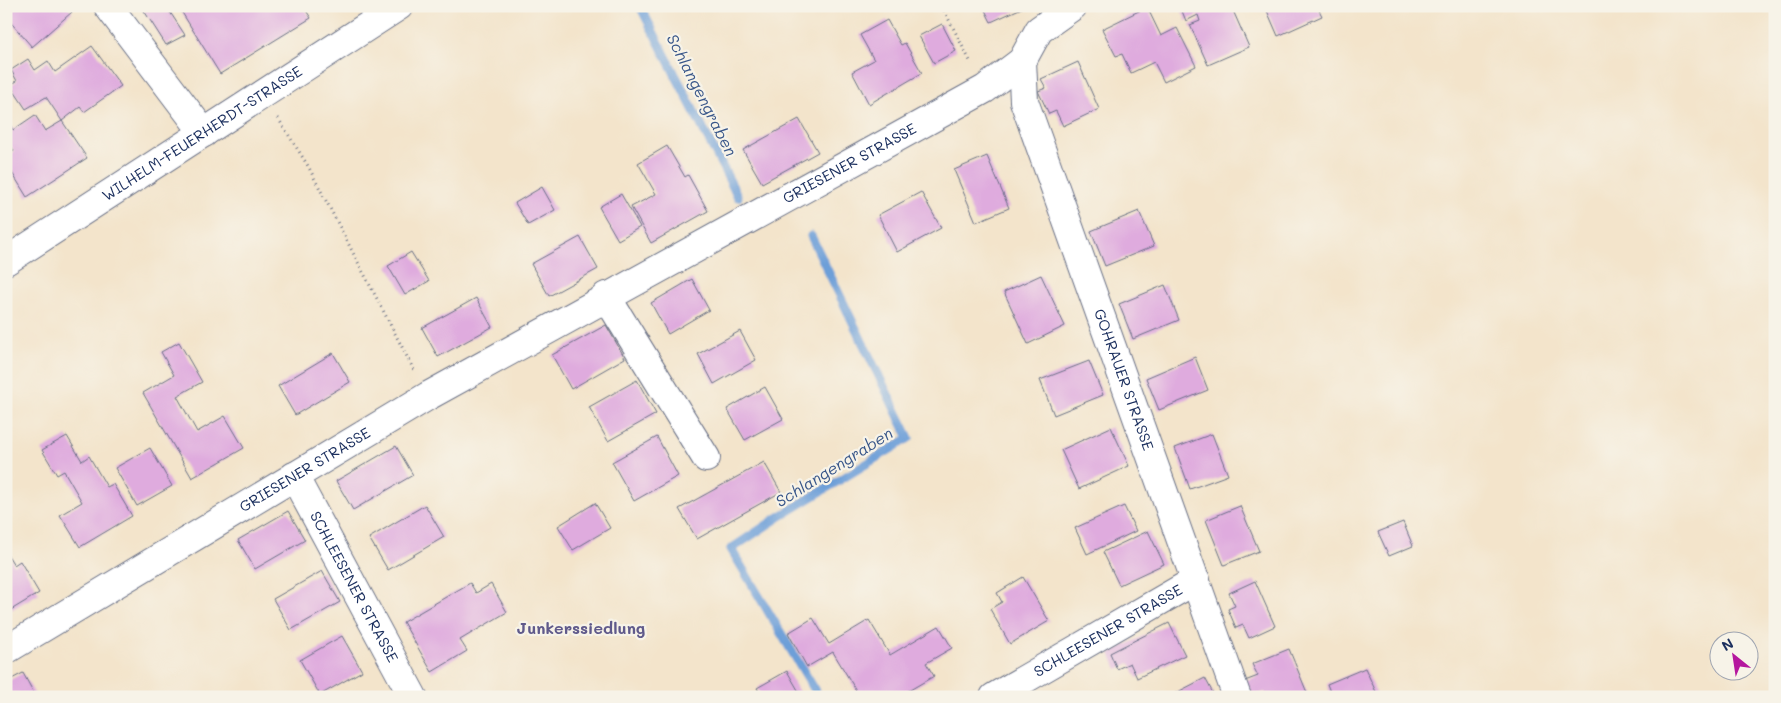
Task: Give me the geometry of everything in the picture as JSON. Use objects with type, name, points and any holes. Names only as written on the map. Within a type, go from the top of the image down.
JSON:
[{"type":"street","points":[[108,6],[204,133]]},
{"type":"street","name":"WILHELM-FEUERHERDT-STRASSE","points":[[6,261],[399,6]]},
{"type":"street","name":"GRIESENER STRASSE","points":[[6,650],[428,396],[606,296],[985,90],[1022,61],[1039,30],[1073,6]]},
{"type":"street","name":"GOHRAUER STRASSE","points":[[1022,61],[1024,101],[1237,697]]},
{"type":"street","points":[[606,296],[706,458]]},
{"type":"street","name":"SCHLEESENER STRASSE","points":[[294,476],[413,697]]},
{"type":"street","name":"SCHLEESENER STRASSE","points":[[994,697],[1196,580]]},
{"type":"path","points":[[942,6],[985,90]]},
{"type":"path","points":[[263,94],[308,166],[428,396]]},
{"type":"building","points":[[6,6],[67,6],[72,12],[32,47],[6,17]]},
{"type":"building","points":[[141,6],[166,6],[185,35],[166,45]]},
{"type":"building","points":[[178,6],[303,6],[311,18],[220,74]]},
{"type":"building","points":[[983,6],[1026,6],[991,22]]},
{"type":"building","points":[[1180,6],[1231,6],[1249,47],[1208,65],[1190,25],[1200,21],[1198,15],[1186,21]]},
{"type":"building","points":[[1265,6],[1317,6],[1322,16],[1278,36]]},
{"type":"building","points":[[1147,7],[1161,36],[1177,28],[1196,66],[1164,82],[1154,62],[1131,73],[1122,54],[1116,56],[1102,29]]},
{"type":"building","points":[[887,20],[901,45],[905,43],[922,73],[869,104],[852,72],[874,60],[860,35]]},
{"type":"building","points":[[942,24],[956,51],[934,63],[919,36]]},
{"type":"building","points":[[92,46],[121,86],[84,112],[80,107],[62,121],[46,97],[26,109],[10,85],[17,81],[11,70],[28,59],[35,70],[48,61],[55,72]]},
{"type":"building","points":[[1078,62],[1099,109],[1063,126],[1056,111],[1049,114],[1038,91],[1046,88],[1041,79]]},
{"type":"building","points":[[35,115],[45,131],[62,121],[87,158],[27,197],[6,163],[6,156],[14,151],[6,138],[6,118],[13,130]]},
{"type":"building","points":[[799,119],[818,152],[762,183],[743,150]]},
{"type":"building","points":[[667,146],[685,177],[688,175],[708,211],[651,243],[631,207],[656,194],[638,163]]},
{"type":"building","points":[[987,156],[1009,208],[976,222],[954,170]]},
{"type":"building","points":[[542,187],[555,210],[528,225],[515,203]]},
{"type":"building","points":[[921,192],[941,228],[897,252],[878,215]]},
{"type":"building","points":[[621,194],[640,227],[618,240],[599,207]]},
{"type":"building","points":[[1139,211],[1154,246],[1105,266],[1091,231]]},
{"type":"building","points":[[580,237],[598,269],[549,296],[531,264]]},
{"type":"building","points":[[411,252],[429,281],[405,295],[388,266]]},
{"type":"building","points":[[1041,275],[1065,326],[1028,344],[1004,292]]},
{"type":"building","points":[[692,279],[709,310],[668,334],[651,303]]},
{"type":"building","points":[[1165,285],[1179,320],[1133,339],[1119,304]]},
{"type":"building","points":[[476,298],[492,327],[438,357],[422,328]]},
{"type":"building","points":[[606,325],[625,358],[571,389],[552,355]]},
{"type":"building","points":[[740,331],[756,360],[714,384],[698,354]]},
{"type":"building","points":[[179,342],[202,382],[177,396],[197,432],[225,416],[244,448],[192,478],[143,393],[174,375],[161,352]]},
{"type":"building","points":[[333,353],[350,382],[295,415],[278,386]]},
{"type":"building","points":[[1195,357],[1208,390],[1159,410],[1146,378]]},
{"type":"building","points":[[1089,361],[1103,395],[1054,415],[1040,380]]},
{"type":"building","points":[[637,380],[656,414],[608,441],[589,407]]},
{"type":"building","points":[[765,387],[783,419],[745,440],[727,409]]},
{"type":"building","points":[[1111,427],[1129,466],[1079,489],[1061,450]]},
{"type":"building","points":[[1212,434],[1228,475],[1190,489],[1175,448]]},
{"type":"building","points":[[67,436],[82,461],[89,456],[107,487],[113,484],[132,516],[80,547],[60,515],[82,502],[64,471],[57,475],[42,450]]},
{"type":"building","points":[[657,437],[678,476],[634,501],[612,462]]},
{"type":"building","points":[[396,446],[413,475],[353,510],[336,481]]},
{"type":"building","points":[[150,448],[172,486],[137,506],[115,468]]},
{"type":"building","points":[[764,462],[781,492],[697,539],[679,509]]},
{"type":"building","points":[[595,503],[610,528],[573,550],[558,526]]},
{"type":"building","points":[[425,505],[444,537],[388,570],[369,538]]},
{"type":"building","points":[[1124,506],[1136,531],[1087,554],[1075,528]]},
{"type":"building","points":[[1240,506],[1259,551],[1224,565],[1206,520]]},
{"type":"building","points":[[288,511],[305,540],[255,569],[238,540]]},
{"type":"building","points":[[1403,522],[1413,546],[1389,556],[1378,532]]},
{"type":"building","points":[[1148,531],[1164,564],[1119,585],[1103,552]]},
{"type":"building","points":[[6,552],[14,565],[20,561],[39,593],[6,613]]},
{"type":"building","points":[[322,571],[340,602],[291,630],[273,599]]},
{"type":"building","points":[[1023,577],[1049,621],[1010,644],[990,609],[1002,602],[997,593]]},
{"type":"building","points":[[1255,581],[1275,626],[1249,638],[1243,625],[1236,628],[1228,609],[1235,606],[1229,593]]},
{"type":"building","points":[[470,583],[476,593],[491,584],[507,612],[460,640],[467,651],[432,672],[403,622]]},
{"type":"building","points":[[813,618],[829,644],[869,620],[890,655],[939,626],[952,648],[926,663],[934,676],[898,697],[860,697],[833,652],[807,667],[788,633]]},
{"type":"building","points":[[1169,623],[1185,655],[1137,678],[1130,663],[1117,669],[1110,653]]},
{"type":"building","points":[[342,636],[362,671],[320,695],[300,660]]},
{"type":"building","points":[[1289,649],[1308,695],[1303,697],[1267,697],[1265,692],[1252,697],[1245,681],[1258,676],[1252,664]]},
{"type":"building","points":[[1365,668],[1377,694],[1371,697],[1332,697],[1327,684]]},
{"type":"building","points":[[787,671],[802,697],[759,697],[761,695],[757,688]]},
{"type":"building","points":[[23,673],[36,697],[6,697],[6,682]]},
{"type":"building","points":[[1205,678],[1215,697],[1168,697]]},
{"type":"building","points":[[722,692],[725,697],[714,697]]},
{"type":"waterway","name":"Schlangengraben","points":[[640,6],[738,197]]},
{"type":"waterway","name":"Schlangengraben","points":[[811,236],[909,438],[779,517],[731,549],[819,697]]},
{"type":"district","name":"Junkerssiedlung","points":[[581,628]]}]
